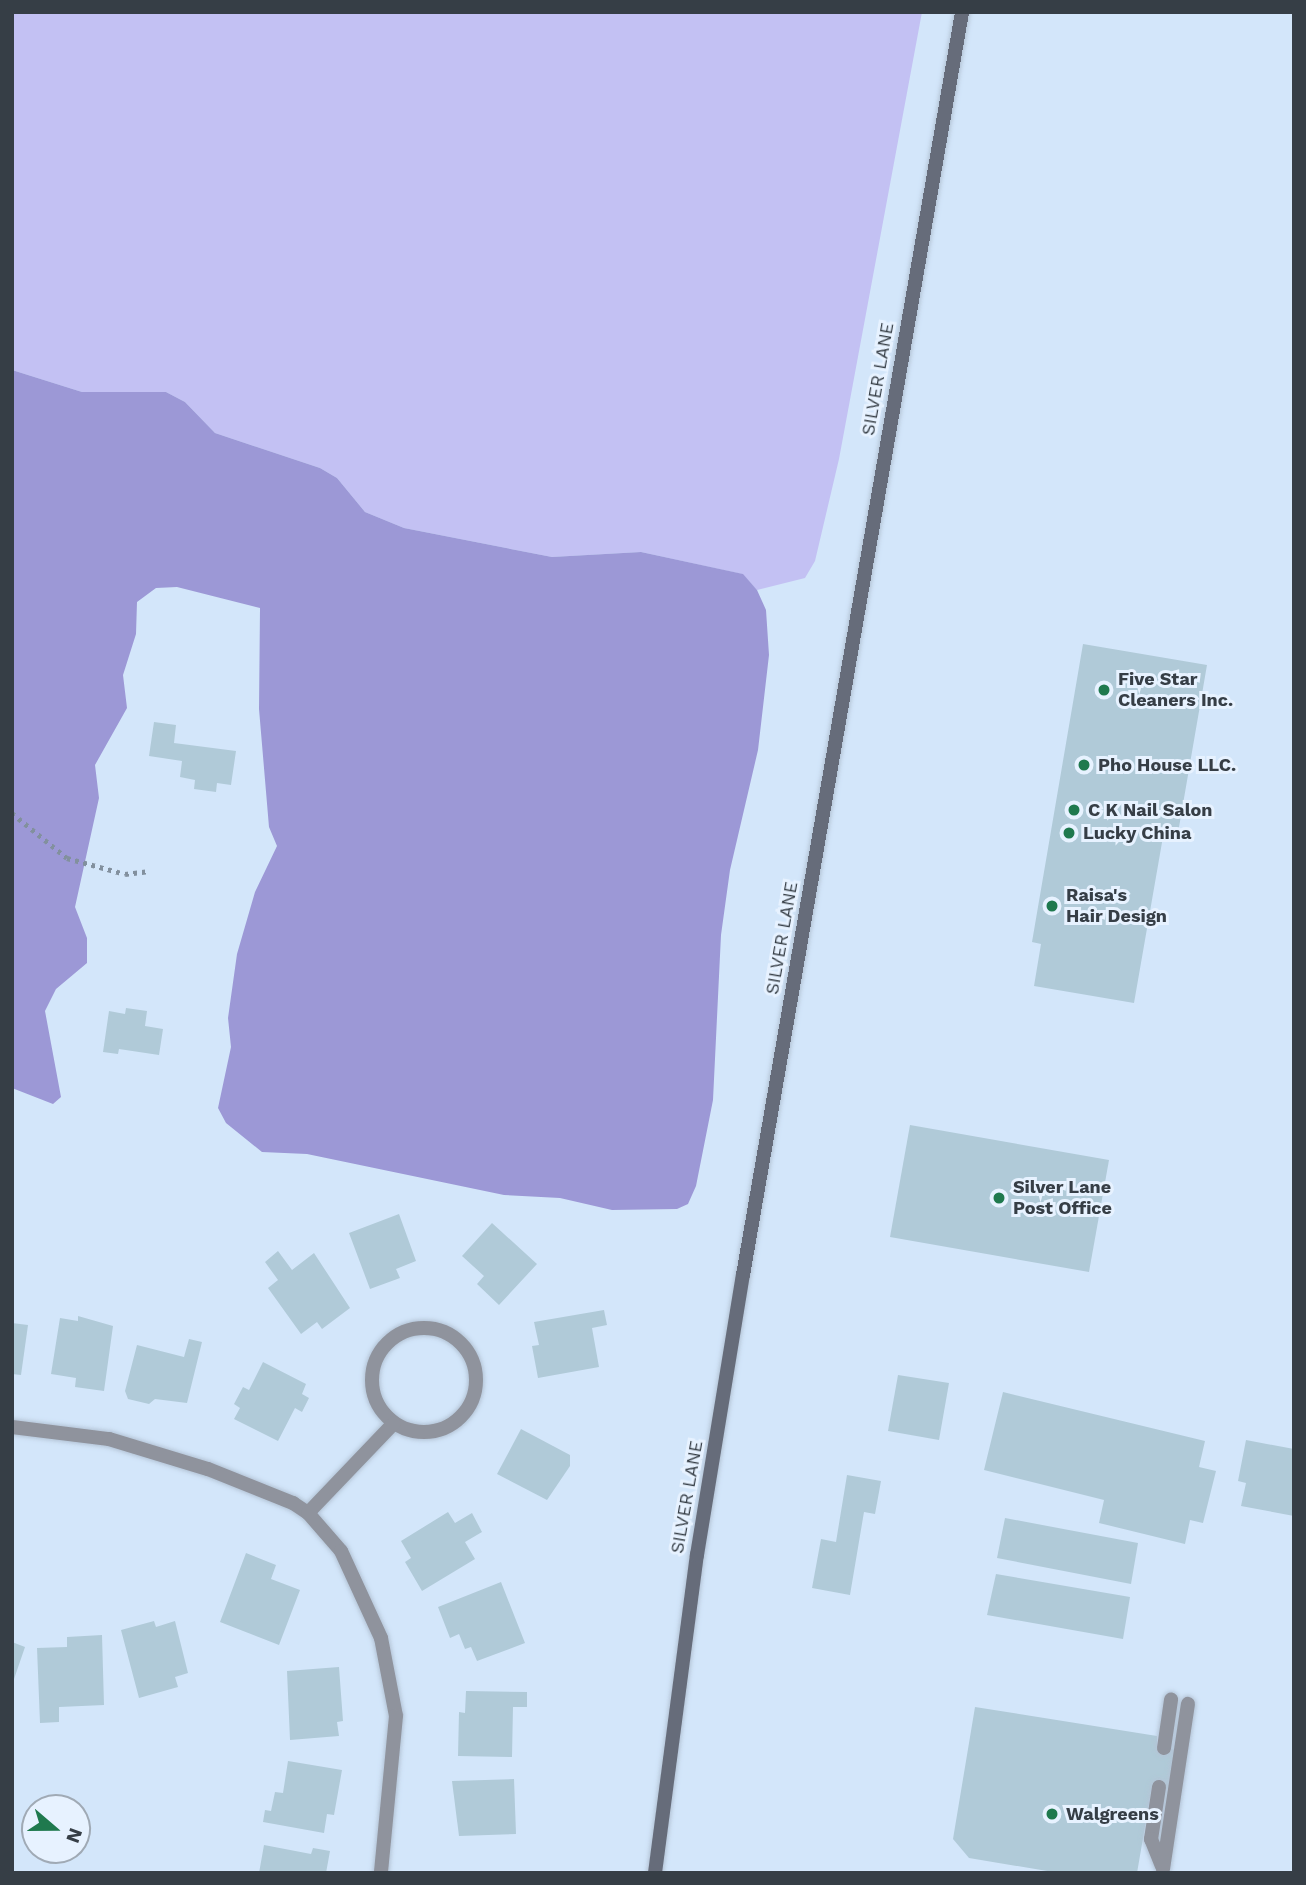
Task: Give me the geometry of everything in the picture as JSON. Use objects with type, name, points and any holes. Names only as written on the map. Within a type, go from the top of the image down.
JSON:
[{"type":"main road","name":"SILVER LANE","points":[[655,1873],[697,1555],[743,1275],[962,12]]},
{"type":"street","points":[[425,1327],[457,1339],[469,1352],[476,1374],[468,1407],[457,1421],[428,1432],[394,1423],[379,1406],[373,1389],[379,1354],[407,1330],[425,1327]]},
{"type":"street","points":[[308,1513],[394,1423]]},
{"type":"street","points":[[12,1427],[109,1439],[208,1469],[308,1513],[341,1551],[381,1638],[396,1716],[381,1873]]},
{"type":"street","points":[[1164,1748],[1171,1700]]},
{"type":"street","points":[[1165,1871],[1188,1704]]},
{"type":"street","points":[[1159,1787],[1152,1839],[1165,1871]]},
{"type":"path","points":[[12,813],[67,858],[125,874],[150,872]]},
{"type":"shaded area","points":[[12,12],[922,12],[839,459],[815,561],[805,578],[757,590],[742,574],[641,552],[552,557],[404,528],[365,512],[337,478],[320,468],[215,433],[185,402],[166,392],[82,392],[12,370]]},
{"type":"shaded area","points":[[12,370],[82,392],[166,392],[185,402],[215,433],[320,468],[337,478],[365,512],[404,528],[552,557],[641,552],[743,574],[757,590],[766,610],[769,655],[758,750],[730,870],[721,935],[713,1100],[696,1186],[688,1204],[677,1209],[612,1210],[560,1198],[504,1195],[307,1154],[262,1152],[226,1123],[218,1108],[231,1047],[228,1018],[237,954],[255,892],[277,846],[269,827],[259,709],[260,608],[177,587],[156,588],[137,602],[136,634],[123,675],[127,708],[95,765],[99,798],[75,907],[87,938],[87,963],[56,989],[45,1011],[61,1097],[53,1104],[12,1088]]},
{"type":"building","points":[[1083,644],[1207,665],[1178,833],[1164,831],[1134,1003],[1034,986],[1041,944],[1032,942]]},
{"type":"building","points":[[154,722],[176,725],[174,743],[236,751],[231,785],[217,783],[216,792],[194,789],[195,780],[180,777],[182,761],[149,756]]},
{"type":"building","points":[[126,1008],[147,1011],[145,1026],[163,1029],[159,1055],[119,1049],[118,1054],[103,1052],[109,1011],[125,1014]]},
{"type":"building","name":"Silver Lane Post Office","points":[[910,1125],[1109,1160],[1089,1272],[890,1237]]},
{"type":"building","points":[[399,1214],[416,1261],[396,1269],[400,1278],[370,1289],[349,1233]]},
{"type":"building","points":[[492,1223],[537,1264],[499,1305],[477,1284],[484,1276],[462,1256]]},
{"type":"building","points":[[278,1251],[292,1270],[314,1253],[350,1308],[322,1329],[317,1322],[301,1334],[268,1288],[278,1280],[265,1262]]},
{"type":"building","points":[[604,1310],[607,1325],[592,1328],[599,1367],[538,1378],[532,1346],[539,1345],[534,1322]]},
{"type":"building","points":[[78,1316],[113,1326],[104,1391],[75,1387],[76,1378],[51,1374],[60,1318],[78,1321]]},
{"type":"building","points":[[12,1323],[28,1325],[21,1375],[12,1374]]},
{"type":"building","points":[[189,1339],[202,1342],[187,1403],[155,1399],[149,1404],[128,1399],[125,1391],[137,1345],[184,1357]]},
{"type":"building","points":[[263,1362],[306,1384],[302,1394],[309,1398],[302,1412],[295,1408],[278,1441],[234,1419],[240,1408],[234,1404],[243,1387],[249,1390]]},
{"type":"building","points":[[898,1375],[949,1383],[939,1440],[888,1431]]},
{"type":"building","points":[[1003,1392],[1205,1441],[1199,1467],[1216,1471],[1203,1523],[1190,1520],[1185,1544],[1099,1523],[1104,1500],[984,1470]]},
{"type":"building","points":[[521,1429],[570,1455],[570,1466],[547,1500],[497,1474]]},
{"type":"building","points":[[1246,1440],[1294,1449],[1294,1516],[1241,1506],[1246,1483],[1238,1481]]},
{"type":"building","points":[[847,1475],[881,1481],[875,1514],[864,1512],[850,1595],[812,1588],[821,1539],[836,1542]]},
{"type":"building","points":[[448,1512],[455,1523],[472,1513],[482,1532],[465,1542],[475,1559],[422,1591],[405,1562],[411,1558],[401,1541]]},
{"type":"building","points":[[1005,1518],[1138,1543],[1131,1584],[997,1558]]},
{"type":"building","points":[[246,1553],[276,1565],[271,1579],[300,1590],[279,1645],[220,1622]]},
{"type":"building","points":[[996,1574],[1130,1597],[1123,1639],[987,1615]]},
{"type":"building","points":[[501,1582],[525,1643],[477,1661],[471,1647],[465,1649],[459,1634],[450,1638],[438,1607]]},
{"type":"building","points":[[154,1621],[156,1627],[175,1621],[188,1673],[175,1677],[178,1687],[139,1698],[121,1630]]},
{"type":"building","points":[[102,1635],[104,1705],[59,1707],[59,1722],[40,1723],[37,1648],[67,1647],[67,1637]]},
{"type":"building","points":[[12,1642],[25,1647],[13,1682],[12,1682]]},
{"type":"building","points":[[339,1667],[343,1721],[337,1722],[339,1736],[290,1740],[287,1671]]},
{"type":"building","points":[[466,1691],[527,1692],[527,1707],[513,1707],[512,1757],[458,1756],[459,1712],[465,1713]]},
{"type":"building","name":"Walgreens","points":[[975,1707],[1157,1736],[1157,1747],[1182,1750],[1175,1790],[1152,1786],[1137,1873],[1059,1873],[969,1858],[953,1839]]},
{"type":"building","points":[[288,1761],[342,1770],[334,1815],[327,1814],[324,1833],[263,1822],[265,1810],[271,1811],[275,1792],[283,1793]]},
{"type":"building","points":[[514,1779],[516,1834],[459,1836],[452,1781]]},
{"type":"building","points":[[264,1845],[311,1854],[313,1848],[330,1851],[326,1873],[259,1873]]},
{"type":"place","name":"Five Star Cleaners Inc.","points":[[1104,690]]},
{"type":"place","name":"Pho House LLC.","points":[[1084,765]]},
{"type":"place","name":"C K Nail Salon","points":[[1074,810]]},
{"type":"place","name":"Lucky China","points":[[1069,833]]},
{"type":"place","name":"Raisa's Hair Design","points":[[1052,906]]},
{"type":"place","name":"Silver Lane Post Office","points":[[999,1198]]},
{"type":"place","name":"Walgreens","points":[[1052,1814]]}]
